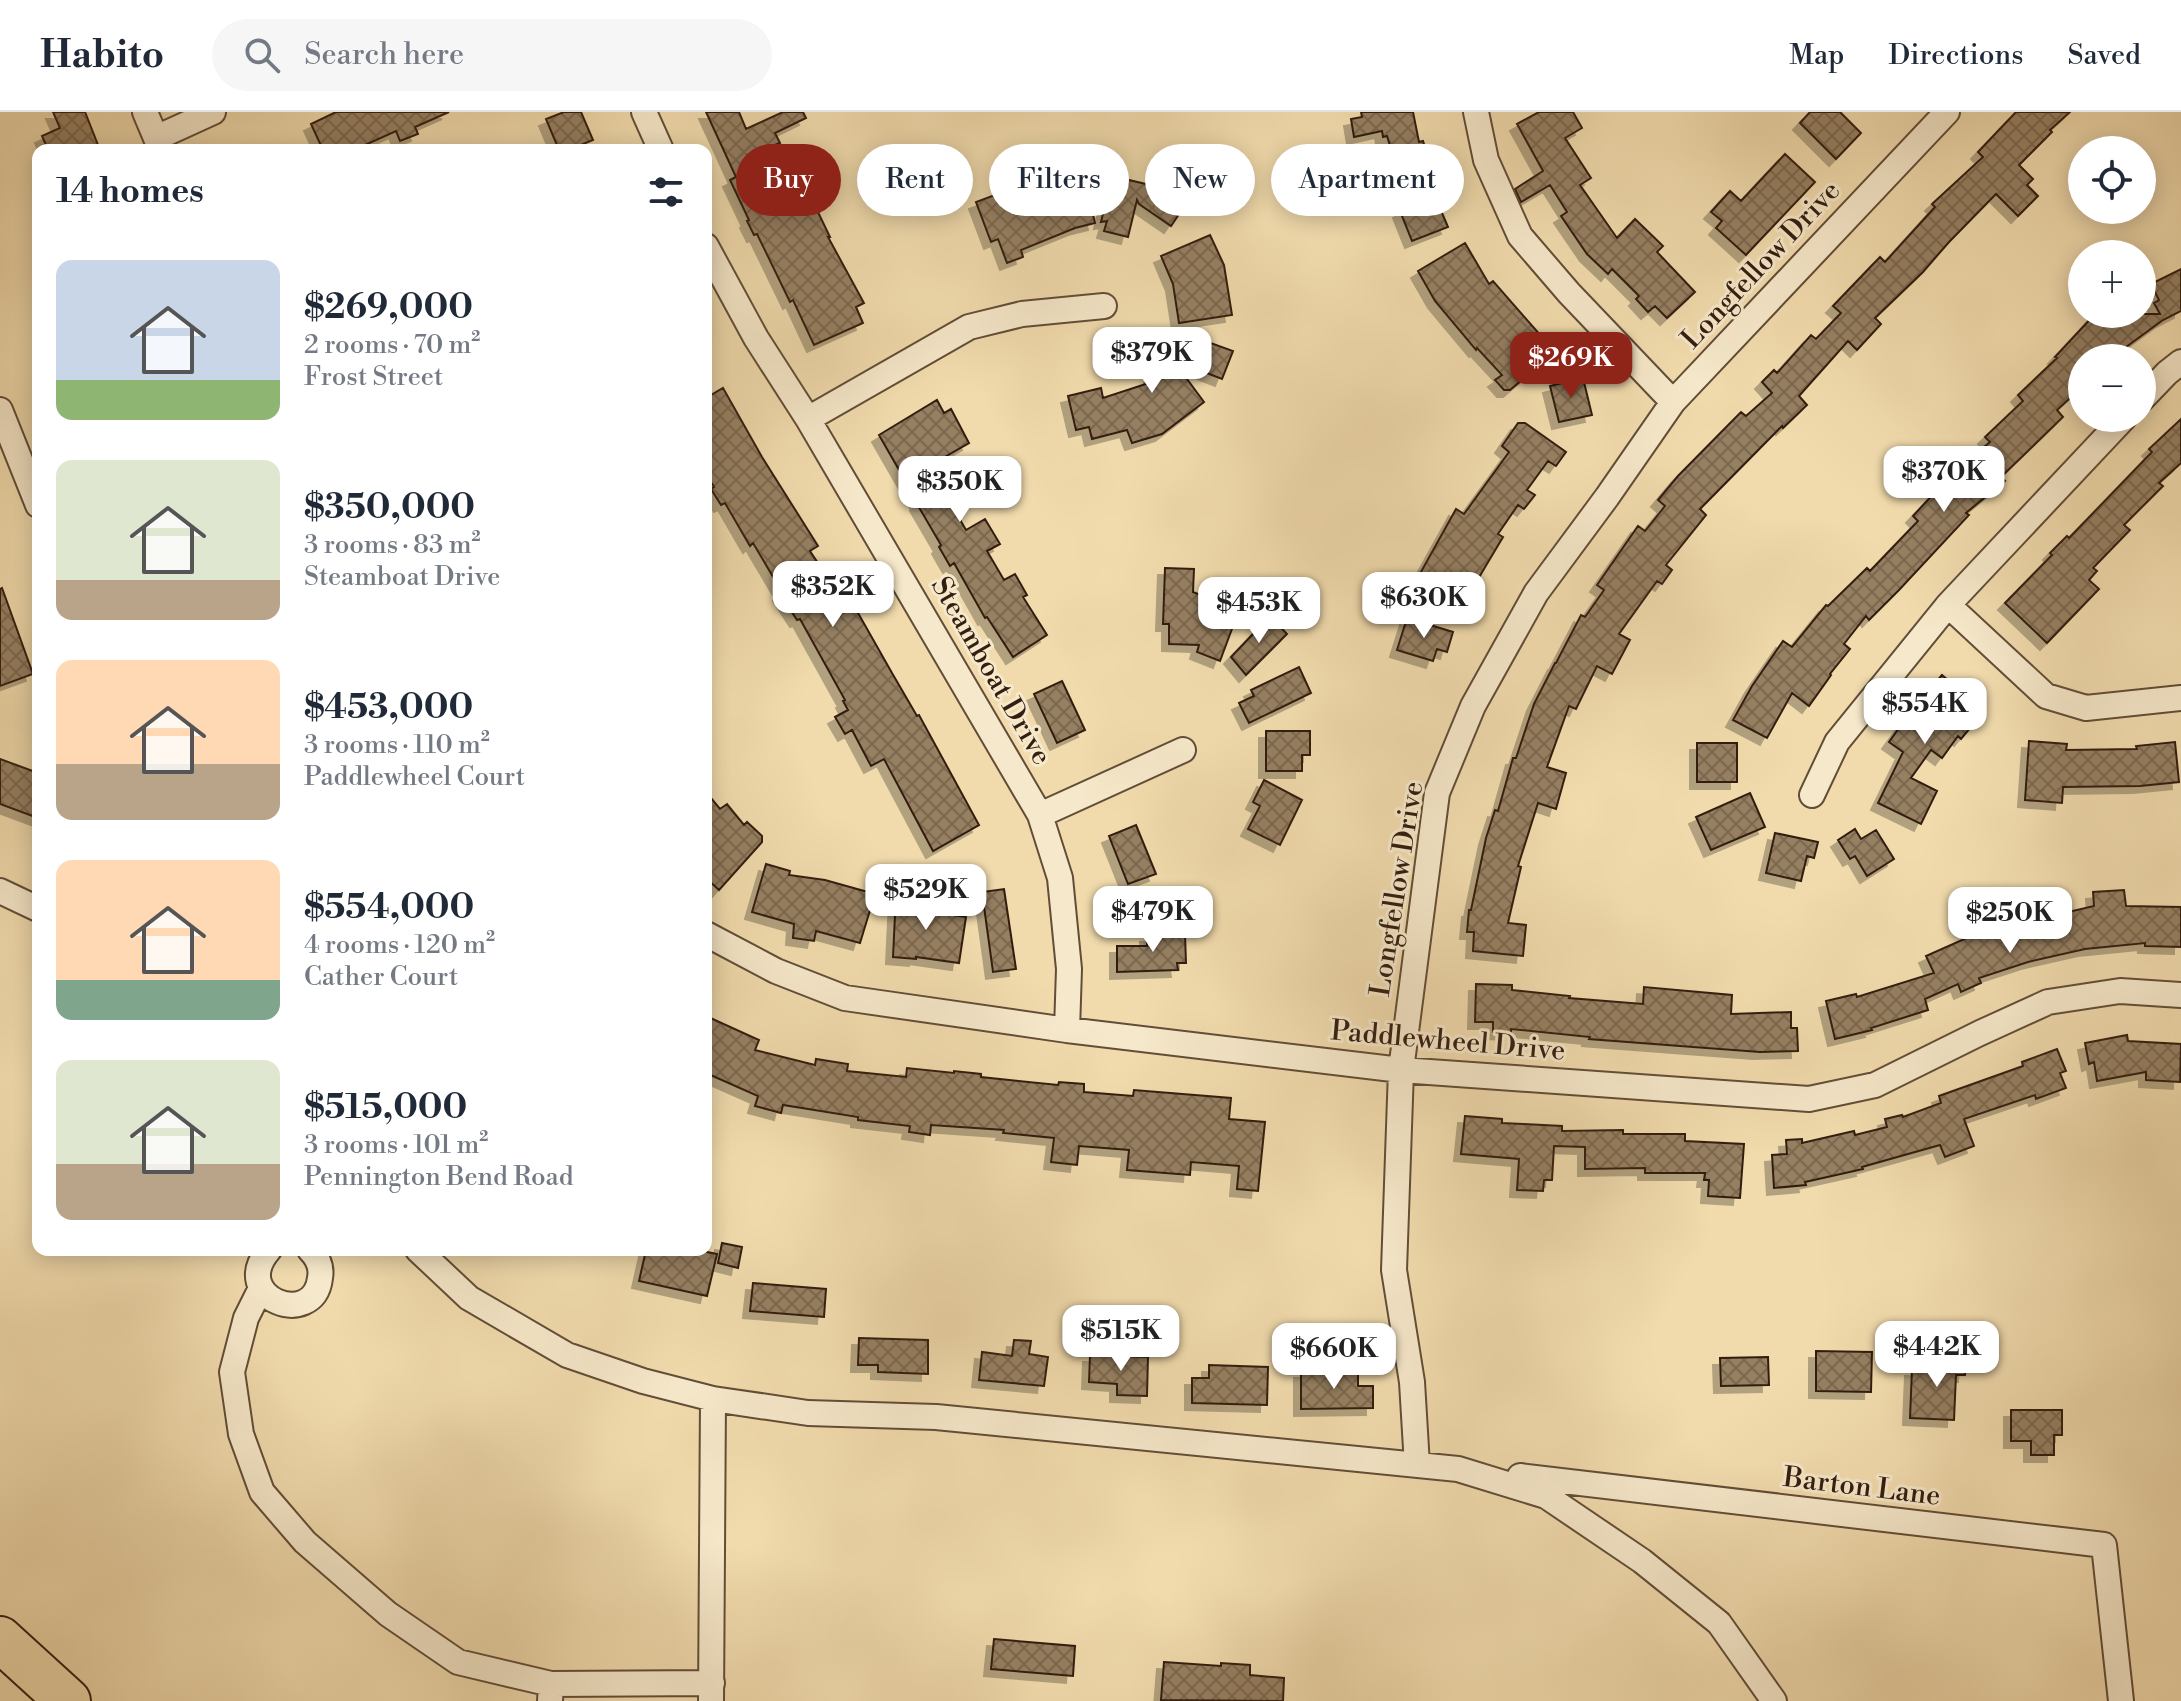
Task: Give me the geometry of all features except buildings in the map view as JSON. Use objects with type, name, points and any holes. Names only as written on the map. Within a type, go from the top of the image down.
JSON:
[{"type":"highway","points":[[0,1639],[68,1701]]},
{"type":"street","points":[[145,112],[158,144],[213,112]]},
{"type":"street","points":[[644,112],[658,144]]},
{"type":"street","points":[[1476,112],[1486,160],[1520,236],[1569,293],[1673,402]]},
{"type":"street","name":"Longfellow Drive","points":[[1417,1465],[1412,1382],[1394,1270],[1401,1070],[1437,793],[1473,706],[1536,593],[1673,402],[1947,112]]},
{"type":"street","name":"Steamboat Drive","points":[[712,257],[756,338],[808,419],[1040,815],[1060,878],[1069,969],[1067,1030]]},
{"type":"street","points":[[808,419],[969,327],[1022,314],[1104,306]]},
{"type":"street","points":[[2156,384],[2181,362]]},
{"type":"street","points":[[0,410],[32,490]]},
{"type":"street","points":[[1812,795],[1837,742],[1948,605],[2111,432]]},
{"type":"street","points":[[1948,605],[2046,696],[2086,708],[2181,698]]},
{"type":"street","points":[[1040,815],[1183,750]]},
{"type":"street","points":[[0,891],[32,906]]},
{"type":"street","name":"Paddlewheel Drive","points":[[712,937],[776,971],[845,998],[1067,1030],[1401,1070],[1809,1099],[1875,1085],[2048,1002],[2120,991],[2181,995]]},
{"type":"street","points":[[264,1256],[258,1278],[261,1288],[276,1302],[286,1305],[306,1301],[314,1294],[321,1274],[320,1264],[314,1256]]},
{"type":"street","points":[[424,1256],[469,1298],[567,1355],[643,1381],[713,1399],[808,1413],[936,1417],[1458,1469],[1546,1496],[1642,1561],[1719,1623],[1774,1701]]},
{"type":"street","points":[[261,1288],[246,1318],[232,1372],[241,1434],[262,1492],[305,1542],[388,1614],[458,1662],[551,1692],[712,1692],[713,1399]]},
{"type":"street","name":"Barton Lane","points":[[1458,1469],[2104,1545],[2121,1701]]}]
